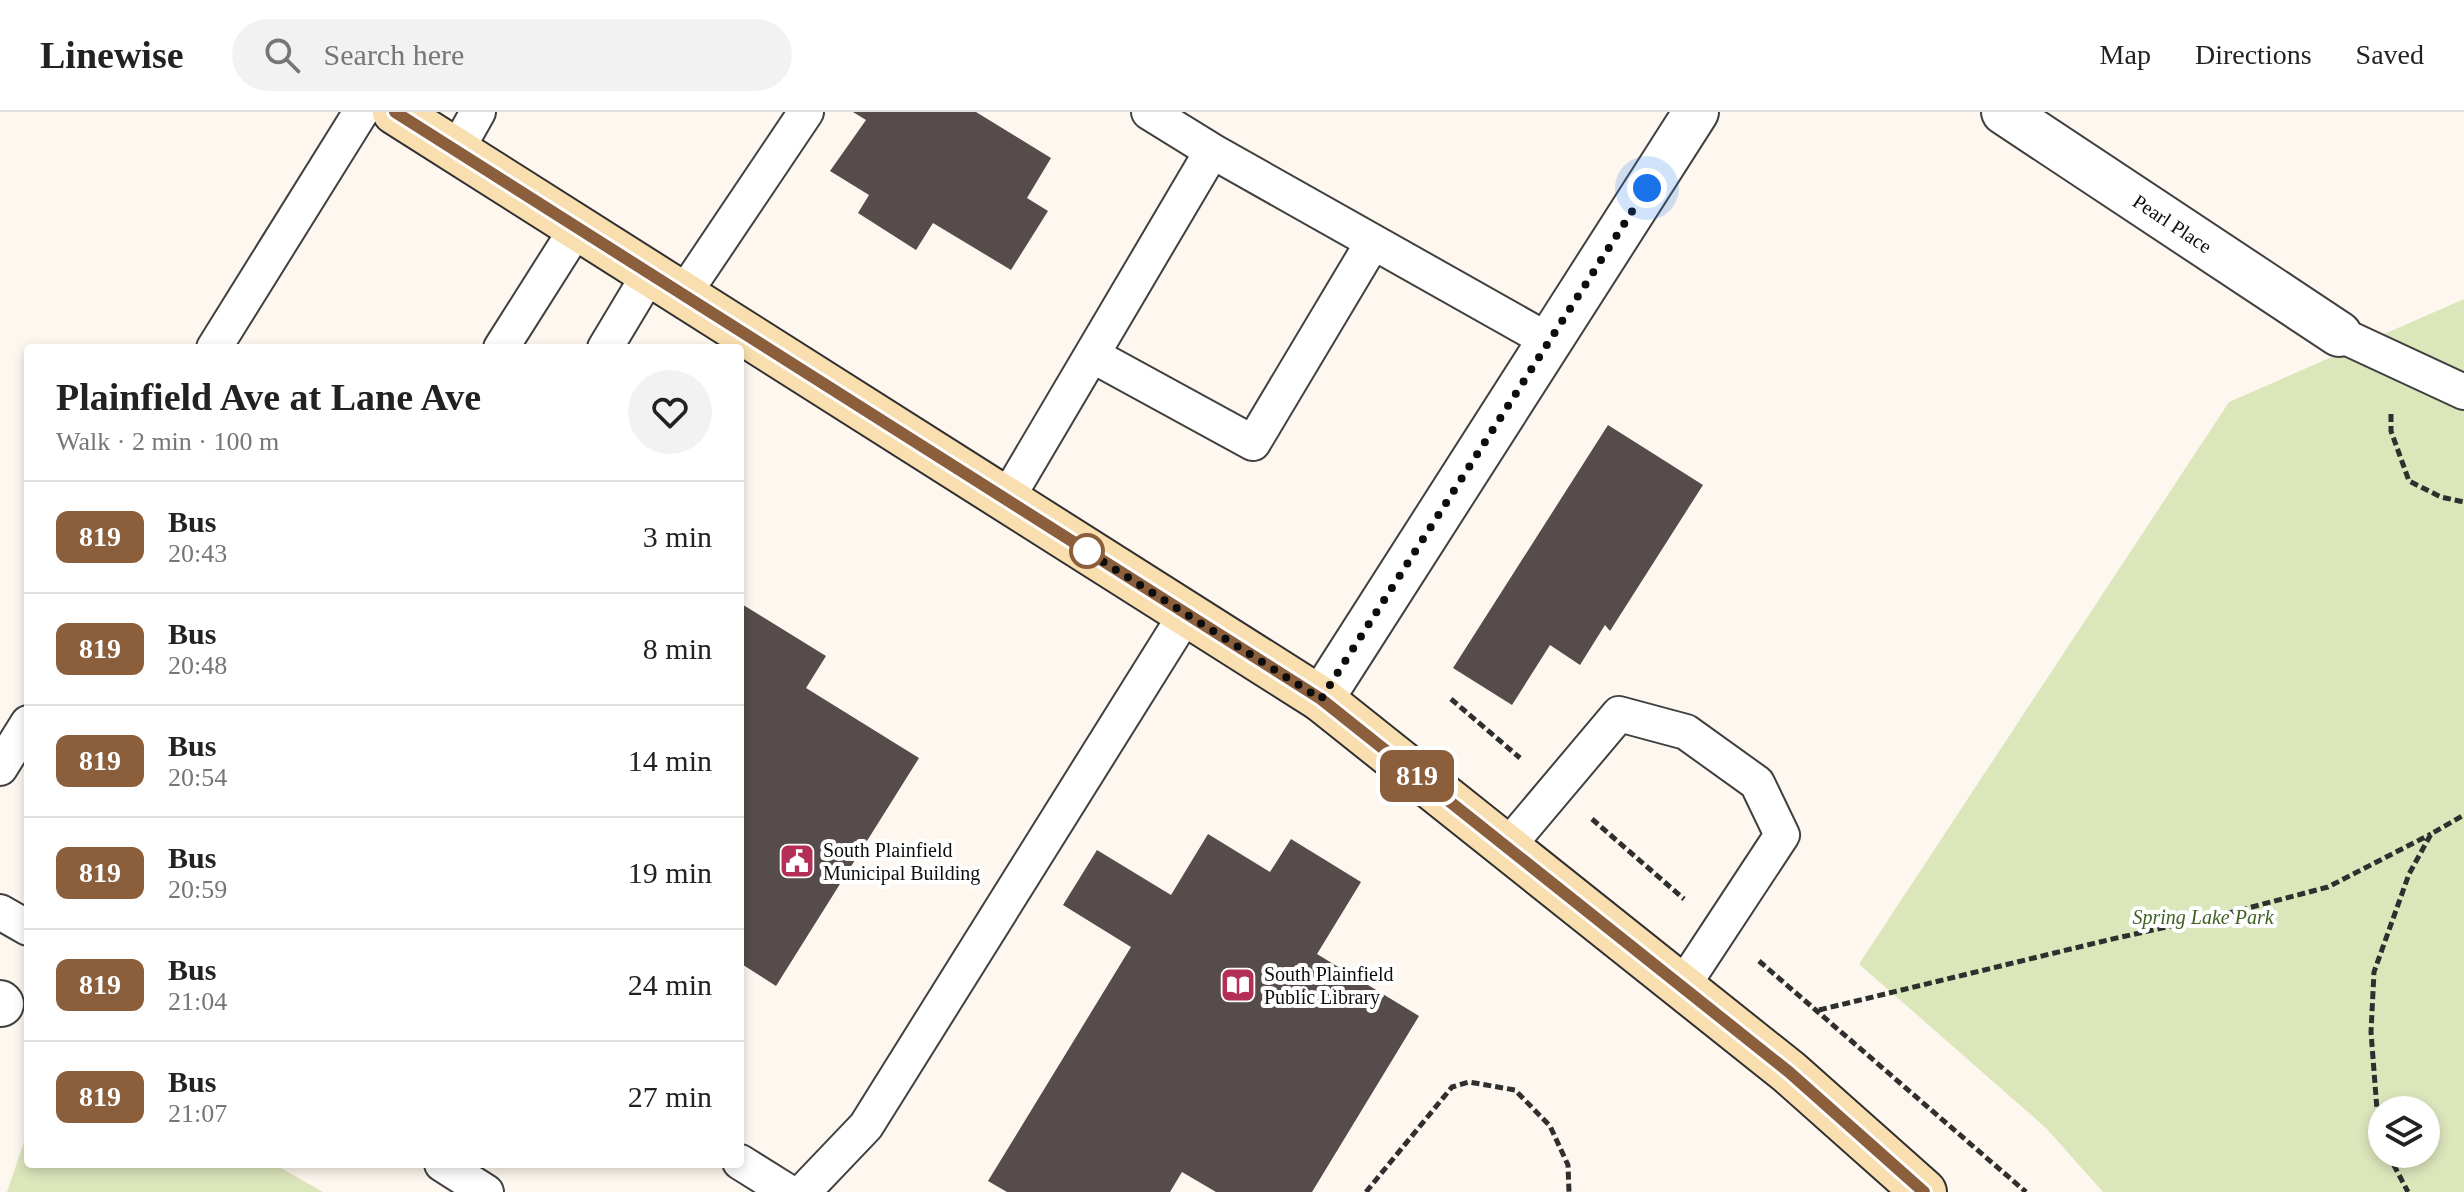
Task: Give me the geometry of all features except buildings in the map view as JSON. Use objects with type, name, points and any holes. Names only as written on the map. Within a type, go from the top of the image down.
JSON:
[{"type":"street","points":[[395,112],[1321,699],[1789,1072],[1924,1192]]},
{"type":"street","points":[[1321,699],[1696,112]]},
{"type":"street","name":"Pearl Place","points":[[2004,112],[2339,334]]},
{"type":"lane","points":[[216,344],[361,112]]},
{"type":"lane","points":[[456,151],[478,112]]},
{"type":"lane","points":[[609,344],[666,284],[806,112]]},
{"type":"lane","points":[[1149,112],[1212,151],[1549,341]]},
{"type":"lane","points":[[1006,500],[1212,151]]},
{"type":"lane","points":[[504,344],[577,228]]},
{"type":"lane","points":[[1092,355],[1253,443],[1373,242]]},
{"type":"lane","points":[[2339,334],[2464,392]]},
{"type":"lane","points":[[803,1192],[866,1126],[1186,614]]},
{"type":"lane","points":[[1507,847],[1619,714],[1686,732],[1757,783],[1782,835],[1682,987]]},
{"type":"lane","points":[[0,768],[24,729]]},
{"type":"lane","points":[[0,912],[24,926]]},
{"type":"lane","points":[[744,1164],[788,1192]]},
{"type":"lane","points":[[448,1168],[486,1192]]},
{"type":"path","points":[[2389,357],[2391,431],[2409,481],[2441,497],[2464,502]]},
{"type":"path","points":[[1818,1010],[2328,887],[2464,815]]},
{"type":"path","points":[[2376,1096],[2371,1032],[2374,972],[2409,874],[2431,834]]},
{"type":"path","points":[[1366,1192],[1452,1087],[1469,1082],[1515,1090],[1550,1126],[1568,1165],[1569,1192]]},
{"type":"path","points":[[2395,1168],[2408,1192]]},
{"type":"green space","name":"Spring Lake Park","points":[[2464,299],[2464,1192],[2103,1192],[2046,1128],[1859,964],[2229,402]]},
{"type":"green space","points":[[24,1142],[24,1168],[281,1168],[323,1192],[7,1192]]},
{"type":"bus line","name":"819","points":[[395,112],[1321,699],[1789,1072],[1924,1192]]},
{"type":"place","name":"South Plainfield Municipal Building","points":[[797,861]]},
{"type":"place","name":"South Plainfield Public Library","points":[[1238,985]]},
{"type":"route","points":[[1087,551],[1083,549],[1321,699],[1647,188]]}]
